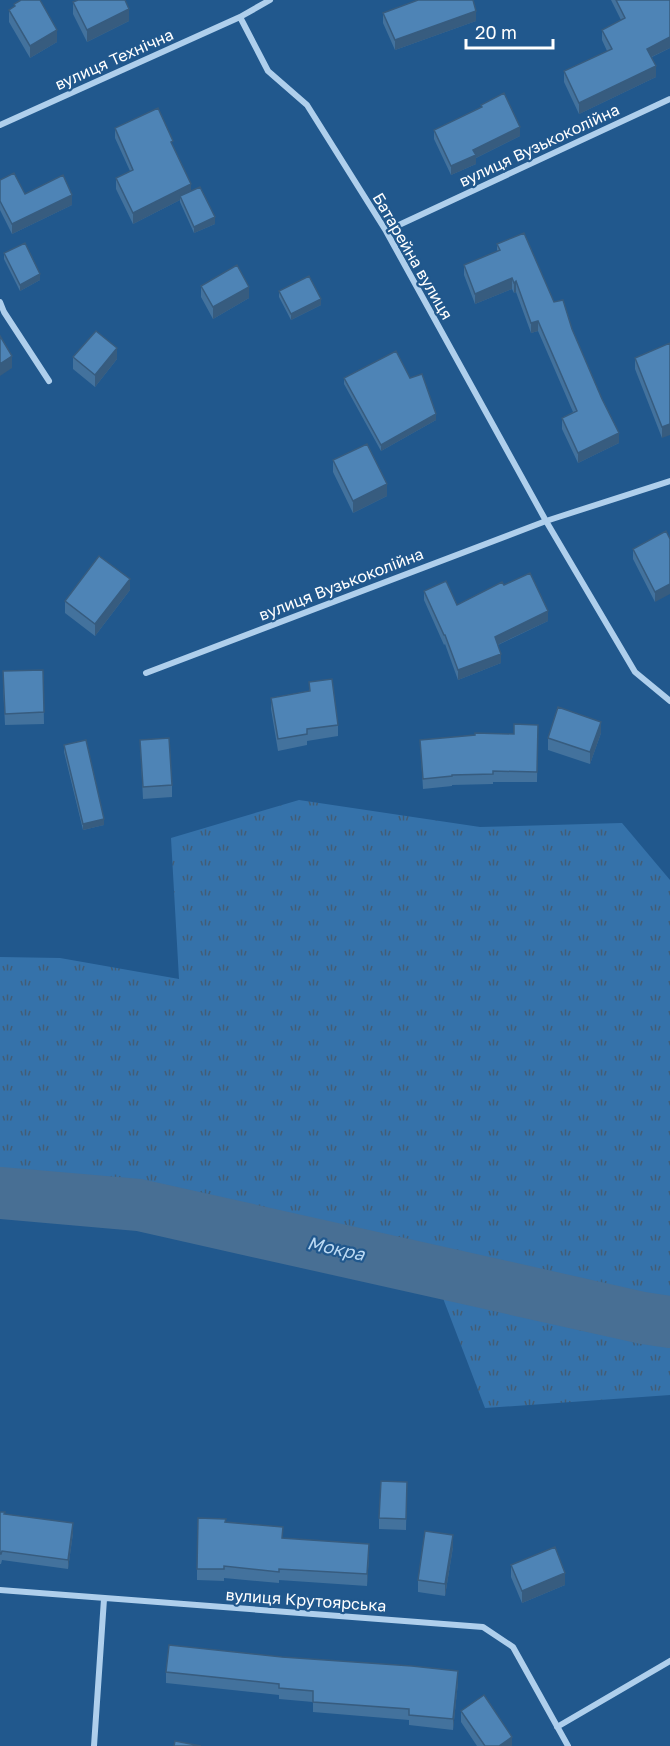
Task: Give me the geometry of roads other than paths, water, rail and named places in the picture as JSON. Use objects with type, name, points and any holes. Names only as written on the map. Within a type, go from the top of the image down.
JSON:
[{"type":"street","name":"вулиця Технічна","points":[[0,125],[240,17],[270,0]]},
{"type":"street","name":"Батарейна вулиця","points":[[240,17],[268,71],[307,105],[386,231],[546,521]]},
{"type":"street","name":"вулиця Вузькоколійна","points":[[386,231],[670,99]]},
{"type":"street","points":[[0,302],[4,312],[49,381]]},
{"type":"street","name":"вулиця Вузькоколійна","points":[[146,673],[546,521],[670,481]]},
{"type":"street","points":[[546,521],[635,672],[670,701]]},
{"type":"street","name":"вулиця Крутоярська","points":[[0,1590],[483,1627],[513,1647],[568,1746]]},
{"type":"street","points":[[94,1746],[104,1599]]},
{"type":"street","points":[[556,1727],[670,1662]]},
{"type":"waterway","name":"Мокра","points":[[0,1193],[139,1205],[643,1318],[670,1322]]}]
